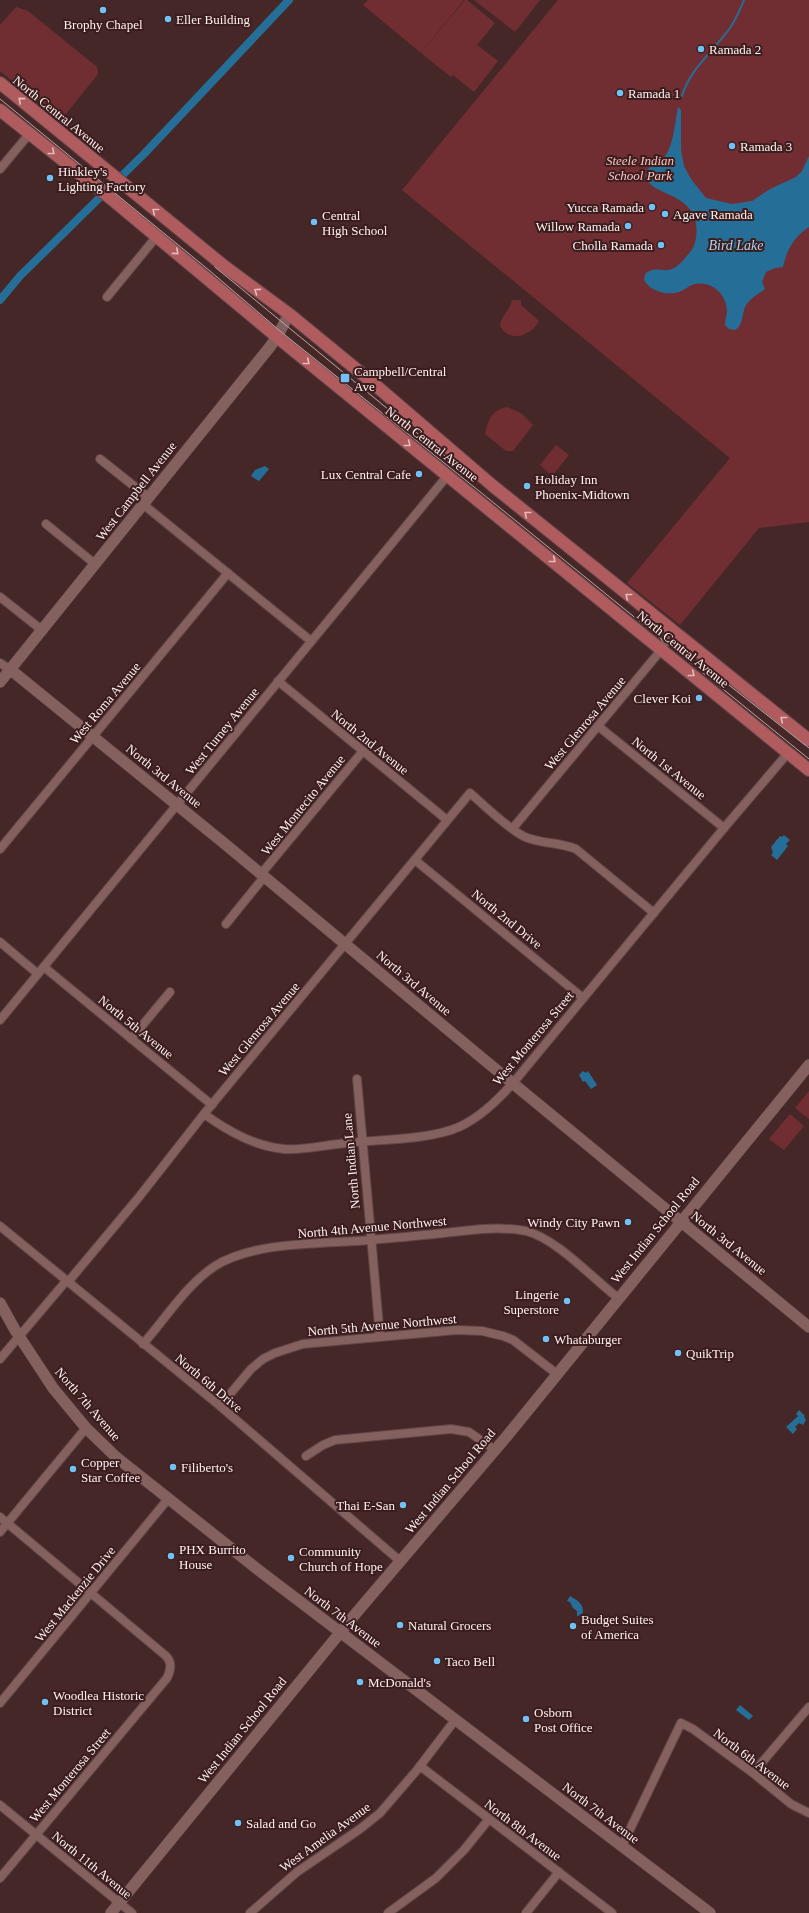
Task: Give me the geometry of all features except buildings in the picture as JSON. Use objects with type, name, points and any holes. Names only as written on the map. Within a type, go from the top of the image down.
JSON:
[{"type":"main road","name":"North Central Avenue","points":[[0,83],[110,173],[126,188],[224,266],[289,314],[493,486],[809,740]]},
{"type":"main road","name":"North Central Avenue","points":[[0,110],[157,236],[277,337],[809,770]]},
{"type":"main road","name":"West Campbell Avenue","points":[[0,682],[43,631],[277,337],[289,314]]},
{"type":"main road","name":"North 3rd Avenue","points":[[11,670],[177,805],[809,1327]]},
{"type":"main road","name":"West Indian School Road","points":[[111,1913],[340,1632],[495,1450],[680,1221],[809,1065]]},
{"type":"main road","name":"North 7th Avenue","points":[[0,1303],[41,1372],[86,1428],[116,1457],[340,1632],[710,1913]]},
{"type":"street","points":[[0,169],[30,133]]},
{"type":"street","points":[[107,297],[157,236]]},
{"type":"street","points":[[100,459],[228,573],[311,641]]},
{"type":"street","name":"West Turney Avenue","points":[[0,1020],[448,475]]},
{"type":"street","points":[[46,524],[95,564]]},
{"type":"street","name":"West Roma Avenue","points":[[0,849],[228,573]]},
{"type":"street","points":[[0,597],[43,631]]},
{"type":"street","name":"West Glenrosa Avenue","points":[[0,1359],[139,1197],[204,1114],[470,793],[513,828],[662,649],[670,629]]},
{"type":"street","name":"North 3rd Avenue","points":[[0,663],[11,670]]},
{"type":"street","name":"North 2nd Avenue","points":[[278,681],[447,820]]},
{"type":"street","name":"North 1st Avenue","points":[[598,726],[724,828]]},
{"type":"street","name":"West Montecito Avenue","points":[[226,924],[363,751]]},
{"type":"street","name":"West Monterosa Street","points":[[204,1114],[224,1129],[246,1139],[285,1149],[433,1134],[459,1127],[489,1108],[513,1083],[788,753]]},
{"type":"street","points":[[513,828],[524,836],[534,840],[563,844],[576,849],[654,912]]},
{"type":"street","name":"North 2nd Drive","points":[[415,860],[583,998]]},
{"type":"street","points":[[0,942],[38,974]]},
{"type":"street","name":"North 5th Avenue","points":[[44,967],[212,1105]]},
{"type":"street","points":[[132,1039],[170,992]]},
{"type":"street","name":"North Indian Lane","points":[[357,1079],[361,1141],[380,1337]]},
{"type":"street","name":"North 6th Drive","points":[[0,1226],[220,1406],[400,1562]]},
{"type":"street","name":"North 4th Avenue Northwest","points":[[143,1344],[203,1275],[232,1257],[247,1252],[287,1246],[503,1228],[526,1232],[549,1242],[618,1298]]},
{"type":"street","name":"North 5th Avenue Northwest","points":[[220,1406],[251,1369],[263,1359],[303,1344],[457,1330],[482,1331],[513,1340],[557,1374]]},
{"type":"street","points":[[0,1532],[86,1428]]},
{"type":"street","points":[[306,1456],[323,1445],[335,1440],[451,1428],[469,1432],[495,1450]]},
{"type":"street","name":"West Mackenzie Drive","points":[[0,1703],[168,1499]]},
{"type":"street","points":[[0,1517],[91,1593]]},
{"type":"street","name":"West Monterosa Street","points":[[0,1878],[167,1678],[170,1667],[169,1660],[166,1656],[91,1593]]},
{"type":"street","points":[[753,1773],[809,1707]]},
{"type":"street","name":"West Amelia Avenue","points":[[250,1913],[297,1872],[360,1829],[380,1813],[420,1766],[455,1720]]},
{"type":"street","name":"North 6th Avenue","points":[[622,1846],[681,1723],[693,1729],[753,1773],[791,1804],[809,1813]]},
{"type":"street","name":"North 8th Avenue","points":[[420,1766],[612,1913]]},
{"type":"street","name":"North 11th Avenue","points":[[0,1805],[132,1913]]},
{"type":"street","points":[[388,1913],[436,1878],[464,1850],[489,1819]]},
{"type":"street","points":[[526,1913],[559,1872]]},
{"type":"green space","points":[[368,0],[464,0],[421,53],[363,5]]},
{"type":"green space","points":[[465,0],[467,0],[495,23],[477,45],[498,61],[474,92],[453,75],[463,62],[451,77],[421,53]]},
{"type":"green space","points":[[474,0],[540,0],[515,32]]},
{"type":"green space","name":"Steele Indian School Park","points":[[558,0],[809,0],[809,522],[759,528],[680,625],[627,583],[730,458],[402,190]]},
{"type":"green space","points":[[16,7],[28,11],[97,67],[98,74],[61,120],[0,71],[0,25]]},
{"type":"green space","points":[[512,300],[521,300],[521,305],[539,321],[536,326],[521,336],[509,335],[504,332],[500,326],[500,323]]},
{"type":"green space","points":[[507,407],[521,413],[533,425],[513,451],[506,451],[485,434],[489,420],[494,413]]},
{"type":"green space","points":[[556,445],[569,455],[552,476],[540,465]]},
{"type":"green space","points":[[809,1091],[809,1119],[795,1108]]},
{"type":"green space","points":[[790,1114],[804,1126],[784,1150],[769,1139]]},
{"type":"water","name":"Bird Lake","points":[[678,107],[681,110],[681,150],[684,166],[691,179],[706,198],[732,204],[752,201],[770,189],[796,177],[802,171],[809,156],[809,227],[795,239],[783,267],[775,268],[766,272],[762,282],[765,289],[747,304],[740,326],[735,330],[729,329],[725,325],[727,312],[726,304],[721,294],[712,287],[695,284],[679,292],[664,293],[650,287],[644,280],[645,274],[650,271],[673,269],[679,265],[691,251],[695,243],[696,226],[693,213],[685,204],[649,183],[646,176],[648,169],[664,157],[669,150],[673,138]]},
{"type":"water","points":[[265,466],[269,469],[259,481],[251,476],[255,470]]},
{"type":"water","points":[[784,835],[790,840],[786,844],[788,846],[777,860],[771,855],[773,853],[771,847],[780,836],[782,837]]},
{"type":"water","points":[[583,1071],[586,1073],[588,1071],[597,1085],[591,1089],[585,1081],[583,1082],[579,1075]]},
{"type":"water","points":[[799,1410],[805,1416],[804,1417],[806,1420],[803,1425],[799,1423],[795,1427],[797,1429],[793,1434],[786,1427],[798,1416],[796,1414]]},
{"type":"water","points":[[570,1596],[582,1605],[582,1615],[577,1616],[577,1611],[573,1608],[570,1602],[567,1601]]},
{"type":"water","points":[[740,1705],[753,1716],[749,1720],[736,1710]]},
{"type":"waterway","points":[[0,300],[20,276],[144,154],[289,0]]},
{"type":"waterway","points":[[682,96],[696,68],[730,28],[744,0]]},
{"type":"tram line","points":[[0,99],[210,271],[280,331],[809,759]]},
{"type":"tram line","points":[[215,267],[473,479]]},
{"type":"tram line","points":[[697,660],[809,748]]},
{"type":"place","name":"Brophy Chapel","points":[[103,10]]},
{"type":"place","name":"Eller Building","points":[[168,19]]},
{"type":"place","name":"Ramada 2","points":[[701,49]]},
{"type":"place","name":"Ramada 1","points":[[620,93]]},
{"type":"place","name":"Ramada 3","points":[[732,146]]},
{"type":"place","name":"Hinkley's Lighting Factory","points":[[50,178]]},
{"type":"place","name":"Yucca Ramada","points":[[652,207]]},
{"type":"place","name":"Agave Ramada","points":[[665,214]]},
{"type":"place","name":"Central High School","points":[[314,222]]},
{"type":"place","name":"Willow Ramada","points":[[628,226]]},
{"type":"place","name":"Cholla Ramada","points":[[661,245]]},
{"type":"place","name":"Campbell/Central Ave","points":[[345,378]]},
{"type":"place","name":"Lux Central Cafe","points":[[419,474]]},
{"type":"place","name":"Holiday Inn Phoenix-Midtown","points":[[527,486]]},
{"type":"place","name":"Clever Koi","points":[[699,698]]},
{"type":"place","name":"Windy City Pawn","points":[[628,1222]]},
{"type":"place","name":"Lingerie Superstore","points":[[567,1301]]},
{"type":"place","name":"Whataburger","points":[[546,1339]]},
{"type":"place","name":"QuikTrip","points":[[678,1353]]},
{"type":"place","name":"Filiberto's","points":[[173,1467]]},
{"type":"place","name":"Copper Star Coffee","points":[[73,1469]]},
{"type":"place","name":"Thai E-San","points":[[403,1505]]},
{"type":"place","name":"PHX Burrito House","points":[[171,1556]]},
{"type":"place","name":"Community Church of Hope","points":[[291,1558]]},
{"type":"place","name":"Natural Grocers","points":[[400,1625]]},
{"type":"place","name":"Budget Suites of America","points":[[573,1626]]},
{"type":"place","name":"Taco Bell","points":[[437,1661]]},
{"type":"place","name":"McDonald's","points":[[360,1682]]},
{"type":"place","name":"Woodlea Historic District","points":[[45,1702]]},
{"type":"place","name":"Osborn Post Office","points":[[526,1719]]},
{"type":"place","name":"Salad and Go","points":[[238,1823]]}]
